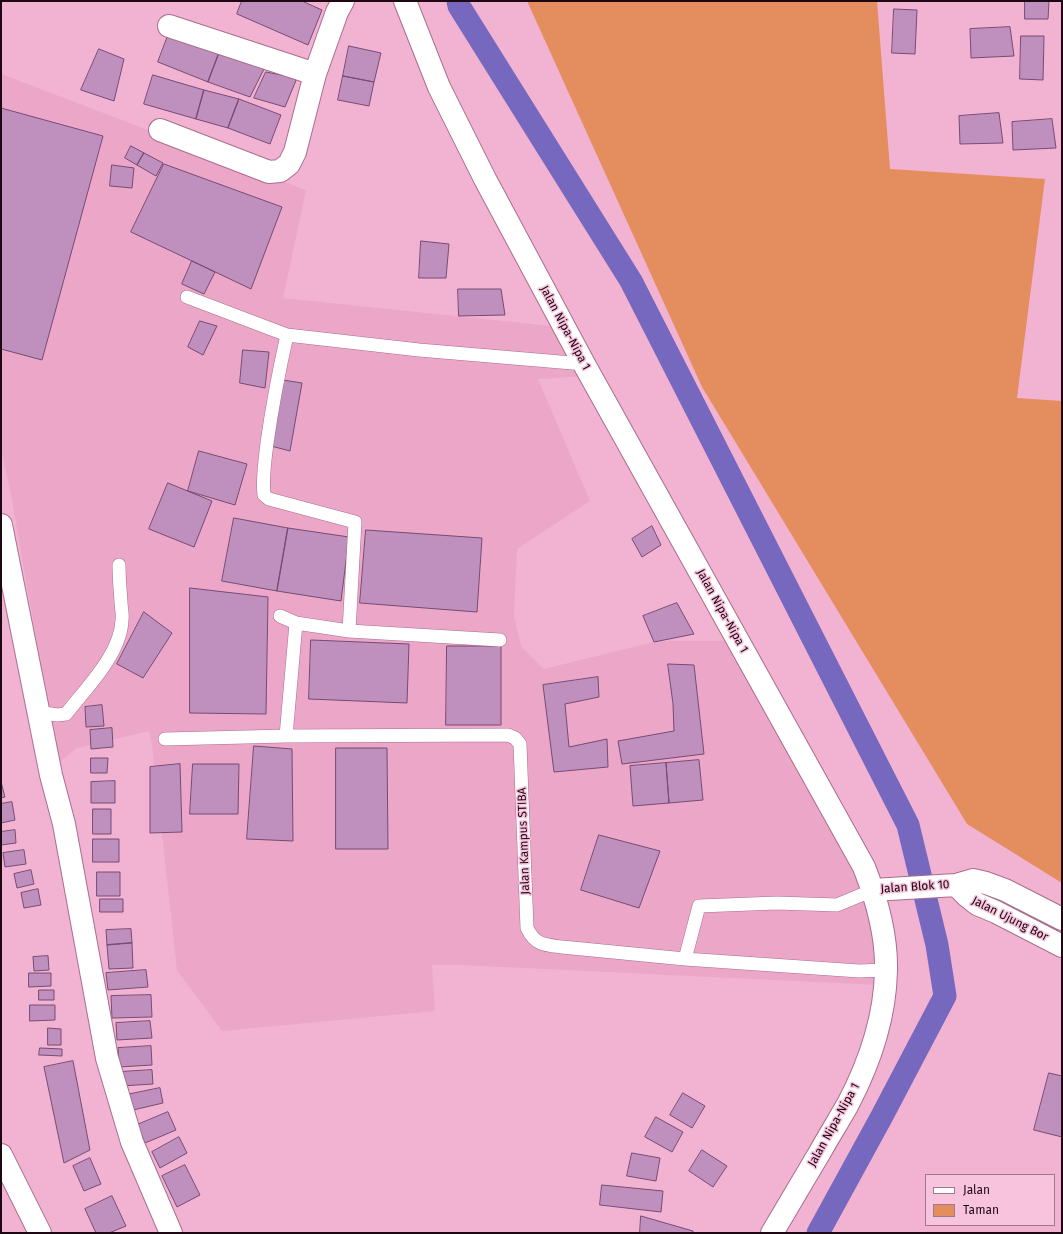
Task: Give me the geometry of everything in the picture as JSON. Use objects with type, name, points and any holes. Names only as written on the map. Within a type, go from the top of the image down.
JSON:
[{"type":"street","points":[[160,130],[269,172],[280,171],[288,164],[295,152],[315,74],[337,12],[343,1]]},
{"type":"street","name":"Jalan Nipa-Nipa 1","points":[[405,1],[440,87],[485,179],[584,364],[864,867],[873,890],[878,908],[884,943],[886,970],[883,1006],[876,1033],[865,1066],[848,1104],[772,1233]]},
{"type":"street","points":[[169,26],[315,74]]},
{"type":"street","points":[[1,524],[51,775],[64,824],[107,1058],[132,1142],[171,1233]]},
{"type":"street","name":"Jalan Ujung Bor","points":[[949,885],[973,880],[986,883],[1005,890],[1062,919]]},
{"type":"street","name":"Jalan Blok 10","points":[[873,890],[949,885]]},
{"type":"street","name":"Jalan Ujung Bor","points":[[949,885],[977,904],[996,912],[1062,946]]},
{"type":"street","points":[[1,1155],[40,1233]]},
{"type":"lane","points":[[187,297],[287,335],[419,350],[584,364]]},
{"type":"lane","points":[[287,335],[271,414],[264,465],[264,495],[269,499],[355,522],[350,630]]},
{"type":"lane","points":[[38,712],[57,715],[66,714],[87,689],[109,657],[120,634],[122,620],[119,565]]},
{"type":"lane","points":[[280,616],[296,623],[350,630],[500,640]]},
{"type":"lane","points":[[286,736],[296,623]]},
{"type":"lane","name":"Jalan Kampus STIBA","points":[[165,739],[286,736],[508,735],[515,738],[520,744],[527,928],[530,936],[536,941],[543,944],[556,946],[685,959],[859,971],[886,970]]},
{"type":"lane","points":[[685,959],[699,906],[777,903],[837,905],[873,890]]},
{"type":"shaded area","points":[[1,74],[306,190],[283,298],[560,327],[590,376],[538,379],[590,501],[517,549],[514,616],[521,646],[544,669],[658,641],[736,641],[807,766],[879,925],[878,985],[462,965],[432,965],[435,1011],[222,1031],[177,970],[152,744],[149,731],[77,748],[58,763],[11,495],[1,449]]},
{"type":"green space","points":[[527,1],[877,1],[890,169],[1045,179],[1017,398],[1062,401],[1062,883],[967,824],[702,387]]},
{"type":"building","points":[[242,1],[302,1],[322,10],[308,45],[237,14]]},
{"type":"building","points":[[1025,1],[1049,1],[1048,19],[1025,19]]},
{"type":"building","points":[[894,9],[917,10],[915,54],[892,53]]},
{"type":"building","points":[[1010,27],[1014,56],[971,58],[970,29]]},
{"type":"building","points":[[169,33],[219,53],[208,82],[158,62]]},
{"type":"building","points":[[1021,36],[1044,36],[1043,80],[1020,79]]},
{"type":"building","points":[[349,46],[381,53],[374,82],[343,76]]},
{"type":"building","points":[[99,49],[124,59],[114,101],[81,90]]},
{"type":"building","points":[[219,53],[265,67],[250,97],[208,82]]},
{"type":"building","points":[[266,72],[297,78],[285,107],[254,98]]},
{"type":"building","points":[[153,75],[204,90],[196,119],[144,104]]},
{"type":"building","points":[[343,76],[374,82],[369,106],[338,100]]},
{"type":"building","points":[[204,90],[239,99],[228,128],[196,119]]},
{"type":"building","points":[[239,99],[281,115],[270,144],[228,128]]},
{"type":"building","points":[[1,108],[103,136],[42,360],[1,349]]},
{"type":"building","points":[[999,113],[1003,143],[960,144],[959,116]]},
{"type":"building","points":[[1052,119],[1056,148],[1013,150],[1012,122]]},
{"type":"building","points":[[131,146],[144,153],[137,165],[125,158]]},
{"type":"building","points":[[144,153],[163,163],[156,176],[137,165]]},
{"type":"building","points":[[164,164],[282,207],[251,289],[131,232]]},
{"type":"building","points":[[112,165],[134,168],[132,188],[110,186]]},
{"type":"building","points":[[421,241],[449,244],[446,278],[419,278]]},
{"type":"building","points":[[192,261],[215,272],[204,294],[182,284]]},
{"type":"building","points":[[458,289],[501,289],[505,315],[459,316]]},
{"type":"building","points":[[200,321],[217,326],[203,355],[188,347]]},
{"type":"building","points":[[243,350],[269,352],[265,388],[240,383]]},
{"type":"building","points":[[283,380],[302,383],[290,451],[271,446]]},
{"type":"building","points":[[199,451],[247,464],[235,505],[188,491]]},
{"type":"building","points":[[168,483],[212,501],[194,547],[149,529]]},
{"type":"building","points":[[234,518],[288,528],[277,591],[222,581]]},
{"type":"building","points":[[652,526],[661,545],[642,557],[632,539]]},
{"type":"building","points":[[288,528],[349,537],[341,601],[277,591]]},
{"type":"building","points":[[366,530],[482,538],[477,612],[360,603]]},
{"type":"building","points":[[190,588],[268,597],[266,714],[190,713]]},
{"type":"building","points":[[677,603],[694,634],[654,642],[643,616]]},
{"type":"building","points":[[144,612],[172,633],[143,678],[117,664]]},
{"type":"building","points":[[311,640],[409,644],[407,703],[309,699]]},
{"type":"building","points":[[447,646],[501,646],[501,725],[446,725]]},
{"type":"building","points":[[668,664],[694,665],[704,754],[622,764],[618,741],[674,731],[673,704]]},
{"type":"building","points":[[598,677],[599,697],[565,704],[569,747],[607,739],[608,767],[554,772],[543,685]]},
{"type":"building","points":[[102,705],[104,726],[86,727],[85,707]]},
{"type":"building","points":[[112,728],[113,747],[91,749],[90,730]]},
{"type":"building","points":[[254,746],[292,749],[293,841],[247,839]]},
{"type":"building","points":[[336,748],[387,748],[388,849],[336,849]]},
{"type":"building","points":[[91,758],[108,758],[107,773],[91,773]]},
{"type":"building","points":[[699,760],[703,800],[669,803],[666,763]]},
{"type":"building","points":[[666,763],[669,803],[633,806],[630,766]]},
{"type":"building","points":[[180,764],[182,832],[150,833],[150,767]]},
{"type":"building","points":[[193,764],[239,764],[238,814],[190,814]]},
{"type":"building","points":[[115,781],[115,803],[91,803],[91,782]]},
{"type":"building","points":[[1,782],[5,797],[1,798]]},
{"type":"building","points":[[12,802],[15,820],[1,823],[1,804]]},
{"type":"building","points":[[93,809],[111,809],[111,834],[93,834]]},
{"type":"building","points":[[15,830],[16,843],[1,845],[1,832]]},
{"type":"building","points":[[599,835],[660,851],[639,908],[581,890]]},
{"type":"building","points":[[93,839],[119,839],[119,862],[93,862]]},
{"type":"building","points":[[24,850],[26,864],[5,867],[3,853]]},
{"type":"building","points":[[31,870],[34,884],[17,888],[14,874]]},
{"type":"building","points":[[97,872],[120,872],[120,896],[97,896]]},
{"type":"building","points":[[38,889],[41,905],[24,908],[21,893]]},
{"type":"building","points":[[100,899],[123,899],[123,912],[100,912]]},
{"type":"building","points":[[131,929],[132,943],[107,945],[106,930]]},
{"type":"building","points":[[132,943],[133,968],[109,969],[107,945]]},
{"type":"building","points":[[48,956],[49,970],[34,971],[33,957]]},
{"type":"building","points":[[146,970],[148,987],[108,990],[106,973]]},
{"type":"building","points":[[29,973],[51,973],[51,986],[29,987]]},
{"type":"building","points":[[39,990],[54,990],[54,1000],[39,1000]]},
{"type":"building","points":[[151,995],[152,1017],[112,1018],[111,996]]},
{"type":"building","points":[[30,1005],[55,1005],[55,1020],[30,1021]]},
{"type":"building","points":[[150,1021],[152,1038],[117,1040],[116,1023]]},
{"type":"building","points":[[48,1028],[61,1029],[61,1045],[48,1045]]},
{"type":"building","points":[[151,1046],[152,1065],[119,1067],[118,1048]]},
{"type":"building","points":[[40,1048],[62,1049],[62,1056],[39,1055]]},
{"type":"building","points":[[73,1061],[90,1150],[64,1163],[44,1067]]},
{"type":"building","points":[[152,1070],[153,1084],[121,1086],[120,1072]]},
{"type":"building","points":[[1049,1073],[1062,1076],[1062,1137],[1034,1130]]},
{"type":"building","points":[[160,1088],[163,1103],[129,1111],[126,1095]]},
{"type":"building","points":[[683,1093],[705,1106],[692,1128],[670,1115]]},
{"type":"building","points":[[168,1112],[176,1130],[145,1143],[137,1125]]},
{"type":"building","points":[[656,1117],[683,1132],[672,1152],[645,1137]]},
{"type":"building","points":[[179,1137],[187,1153],[160,1168],[152,1152]]},
{"type":"building","points":[[702,1150],[727,1166],[713,1187],[689,1171]]},
{"type":"building","points":[[632,1153],[660,1158],[656,1181],[627,1176]]},
{"type":"building","points":[[90,1158],[101,1184],[84,1191],[73,1166]]},
{"type":"building","points":[[185,1165],[200,1195],[177,1207],[162,1176]]},
{"type":"building","points":[[602,1185],[663,1191],[661,1212],[600,1205]]},
{"type":"building","points":[[112,1196],[126,1226],[109,1233],[96,1233],[85,1209]]},
{"type":"building","points":[[641,1216],[693,1231],[693,1233],[640,1233]]},
{"type":"waterway","points":[[458,1],[459,6],[631,281],[908,825],[937,945],[945,996],[818,1233]]}]
